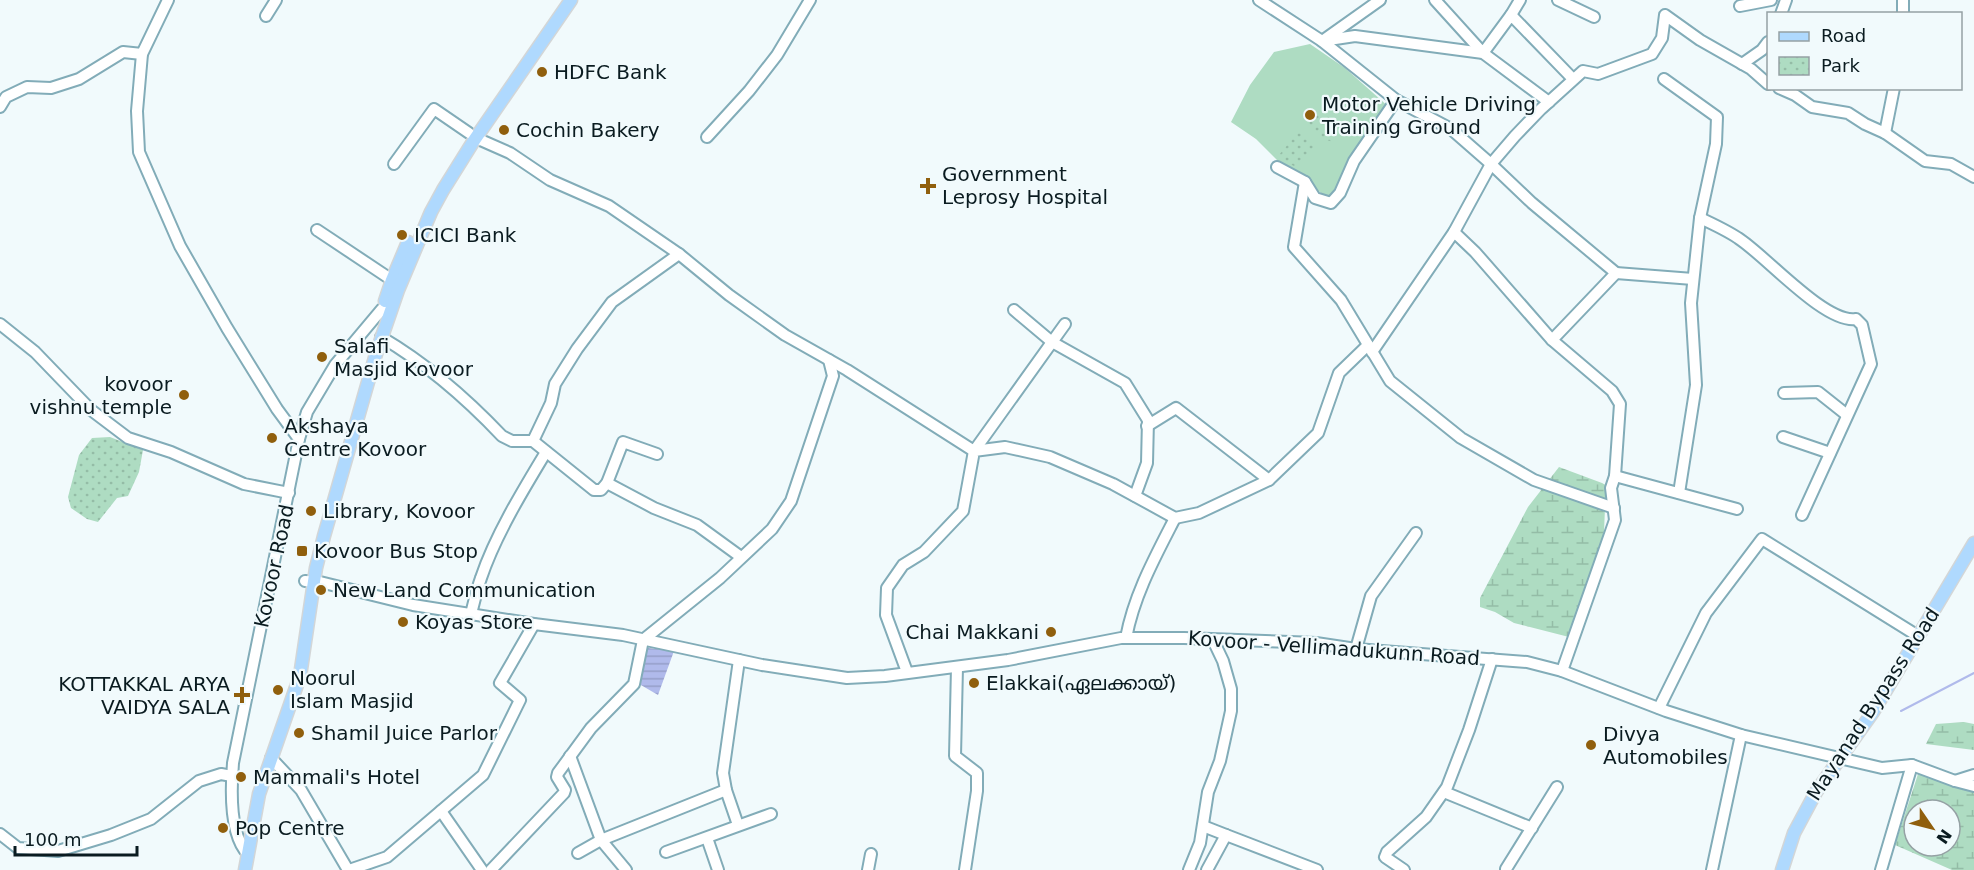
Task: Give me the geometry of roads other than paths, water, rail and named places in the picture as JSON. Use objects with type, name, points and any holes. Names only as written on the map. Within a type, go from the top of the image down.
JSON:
[{"type":"main road","points":[[310,581],[381,338],[392,280],[424,208],[561,0]]},
{"type":"main road","points":[[244,870],[251,792],[292,674],[303,623],[316,534],[368,351],[387,303],[431,212],[472,136],[572,0]]},
{"type":"main road","name":"Mayanad Bypass Road","points":[[1782,870],[1794,833],[1804,812],[1839,757],[1873,712],[1974,543]]},
{"type":"main road","points":[[236,870],[244,850],[259,794],[300,676],[303,623]]},
{"type":"street","points":[[168,0],[142,54],[137,111],[140,153],[180,246],[233,338],[277,409],[299,439]]},
{"type":"street","points":[[266,16],[276,0]]},
{"type":"street","points":[[707,137],[749,91],[777,55],[810,0]]},
{"type":"street","points":[[1259,0],[1322,41],[1396,100],[1450,129],[1538,208],[1616,273],[1694,279]]},
{"type":"street","points":[[1322,41],[1380,0]]},
{"type":"street","points":[[1435,0],[1483,53],[1549,102]]},
{"type":"street","points":[[1483,53],[1520,0]]},
{"type":"street","points":[[1558,0],[1594,17]]},
{"type":"street","points":[[1740,6],[1771,0]]},
{"type":"street","points":[[1511,15],[1574,79]]},
{"type":"street","points":[[394,164],[434,109],[472,136],[510,153],[550,180],[609,206],[678,254],[752,313],[974,452],[1005,447],[1050,457],[1135,496],[1175,519],[1199,513],[1269,480],[1318,433],[1339,373],[1370,349],[1454,232],[1491,164],[1515,136],[1583,71],[1598,74],[1652,54],[1662,38],[1665,15],[1700,40],[1743,64],[1767,83]]},
{"type":"street","points":[[1322,41],[1355,36],[1483,53]]},
{"type":"street","points":[[1743,64],[1767,43]]},
{"type":"street","points":[[0,107],[6,96],[27,87],[51,88],[79,79],[123,52],[142,54]]},
{"type":"street","points":[[1664,79],[1717,117],[1716,144],[1700,218],[1691,303],[1696,386],[1679,493]]},
{"type":"street","points":[[1784,90],[1812,107],[1848,113],[1885,133],[1925,161],[1951,164],[1974,177]]},
{"type":"street","points":[[1885,133],[1894,90]]},
{"type":"street","points":[[1277,167],[1305,183],[1315,198],[1331,203],[1340,193],[1354,161],[1396,100]]},
{"type":"street","points":[[1305,183],[1294,247],[1341,300],[1390,381],[1461,438],[1534,480],[1614,508]]},
{"type":"street","points":[[1700,218],[1739,238],[1827,312],[1850,320],[1856,319],[1862,325],[1870,364],[1802,515]]},
{"type":"street","points":[[317,231],[392,280]]},
{"type":"street","points":[[1454,232],[1475,252],[1552,340],[1612,391],[1620,404],[1615,476],[1611,488],[1616,520],[1562,671]]},
{"type":"street","points":[[533,441],[551,402],[555,384],[577,349],[612,302],[678,254]]},
{"type":"street","points":[[1552,340],[1616,273]]},
{"type":"street","name":"Kovoor Road","points":[[244,850],[231,801],[233,763],[299,439],[307,412],[335,365],[387,303]]},
{"type":"street","points":[[1014,310],[1052,342],[1125,383],[1148,420],[1147,463],[1135,496]]},
{"type":"street","points":[[907,672],[886,615],[887,588],[903,565],[924,552],[963,511],[974,452],[1065,324]]},
{"type":"street","points":[[2,329],[35,352],[92,411],[128,438],[171,452],[244,484],[289,493]]},
{"type":"street","points":[[381,338],[412,356],[436,374],[502,436],[512,441],[533,441],[594,490],[601,490],[607,483],[623,442],[657,454]]},
{"type":"street","points":[[490,870],[564,793],[565,790],[557,777],[591,728],[634,684],[643,640],[720,578],[772,529],[791,501],[833,376],[829,360]]},
{"type":"street","points":[[1784,393],[1818,392],[1847,415]]},
{"type":"street","points":[[1148,426],[1176,408],[1269,480]]},
{"type":"street","points":[[1783,437],[1830,453]]},
{"type":"street","points":[[471,614],[481,577],[493,551],[546,452]]},
{"type":"street","points":[[1615,476],[1737,509]]},
{"type":"street","points":[[607,483],[654,508],[697,525],[741,557]]},
{"type":"street","points":[[1126,638],[1131,611],[1154,558],[1175,519]]},
{"type":"street","points":[[1356,649],[1371,596],[1416,533]]},
{"type":"street","points":[[1659,708],[1706,614],[1762,539],[1918,636]]},
{"type":"street","name":"Kovoor - Vellimadukunn Road","points":[[310,581],[413,605],[623,635],[830,677],[885,676],[957,667],[1126,638],[1316,643],[1356,649],[1527,662],[1562,671],[1659,708],[1741,735],[1882,768],[1912,765]]},
{"type":"street","points":[[271,758],[301,789],[348,870],[387,857],[483,775],[520,700],[500,683],[534,624]]},
{"type":"street","points":[[1189,870],[1200,843],[1208,792],[1220,761],[1231,711],[1231,689],[1223,661],[1213,640]]},
{"type":"street","points":[[1404,870],[1385,857],[1387,852],[1426,817],[1444,792],[1469,730],[1492,659]]},
{"type":"street","points":[[738,825],[726,790],[723,773],[739,660]]},
{"type":"street","points":[[957,667],[955,756],[977,773],[977,791],[965,870]]},
{"type":"street","points":[[1712,870],[1741,735]]},
{"type":"street","points":[[570,756],[601,840],[626,870]]},
{"type":"street","points":[[1881,870],[1912,765],[1974,786]]},
{"type":"street","points":[[0,834],[18,848],[58,851],[111,835],[151,819],[199,781],[221,774],[232,776]]},
{"type":"street","points":[[1955,781],[1974,775]]},
{"type":"street","points":[[1507,870],[1557,787]]},
{"type":"street","points":[[578,853],[601,840],[726,790]]},
{"type":"street","points":[[1444,792],[1532,828]]},
{"type":"street","points":[[441,811],[482,870]]},
{"type":"street","points":[[666,852],[771,814]]},
{"type":"street","points":[[1203,826],[1317,870]]},
{"type":"street","points":[[1207,870],[1226,835]]},
{"type":"street","points":[[707,838],[718,870]]},
{"type":"street","points":[[868,870],[871,854]]},
{"type":"water","points":[[640,647],[674,651],[658,695],[634,681]]},
{"type":"waterway","points":[[1901,711],[1974,673]]},
{"type":"place","name":"HDFC Bank","points":[[542,72]]},
{"type":"place","name":"Motor Vehicle Driving Training Ground","points":[[1310,115]]},
{"type":"place","name":"Cochin Bakery","points":[[504,130]]},
{"type":"place","name":"Government Leprosy Hospital","points":[[928,186]]},
{"type":"place","name":"ICICI Bank","points":[[402,235]]},
{"type":"place","name":"Salafi Masjid Kovoor","points":[[322,357]]},
{"type":"place","name":"kovoor vishnu temple","points":[[184,395]]},
{"type":"place","name":"Akshaya Centre Kovoor","points":[[272,438]]},
{"type":"place","name":"Library, Kovoor","points":[[311,511]]},
{"type":"place","name":"Kovoor Bus Stop","points":[[302,551]]},
{"type":"place","name":"New Land Communication","points":[[321,590]]},
{"type":"place","name":"Koyas Store","points":[[403,622]]},
{"type":"place","name":"Chai Makkani","points":[[1051,632]]},
{"type":"place","name":"Elakkai(ഏലക്കായ്)","points":[[974,683]]},
{"type":"place","name":"Noorul Islam Masjid","points":[[278,690]]},
{"type":"place","name":"KOTTAKKAL ARYA VAIDYA SALA","points":[[242,695]]},
{"type":"place","name":"Shamil Juice Parlor","points":[[299,733]]},
{"type":"place","name":"Divya Automobiles","points":[[1591,745]]},
{"type":"place","name":"Mammali's Hotel","points":[[241,777]]},
{"type":"place","name":"Pop Centre","points":[[223,828]]}]
